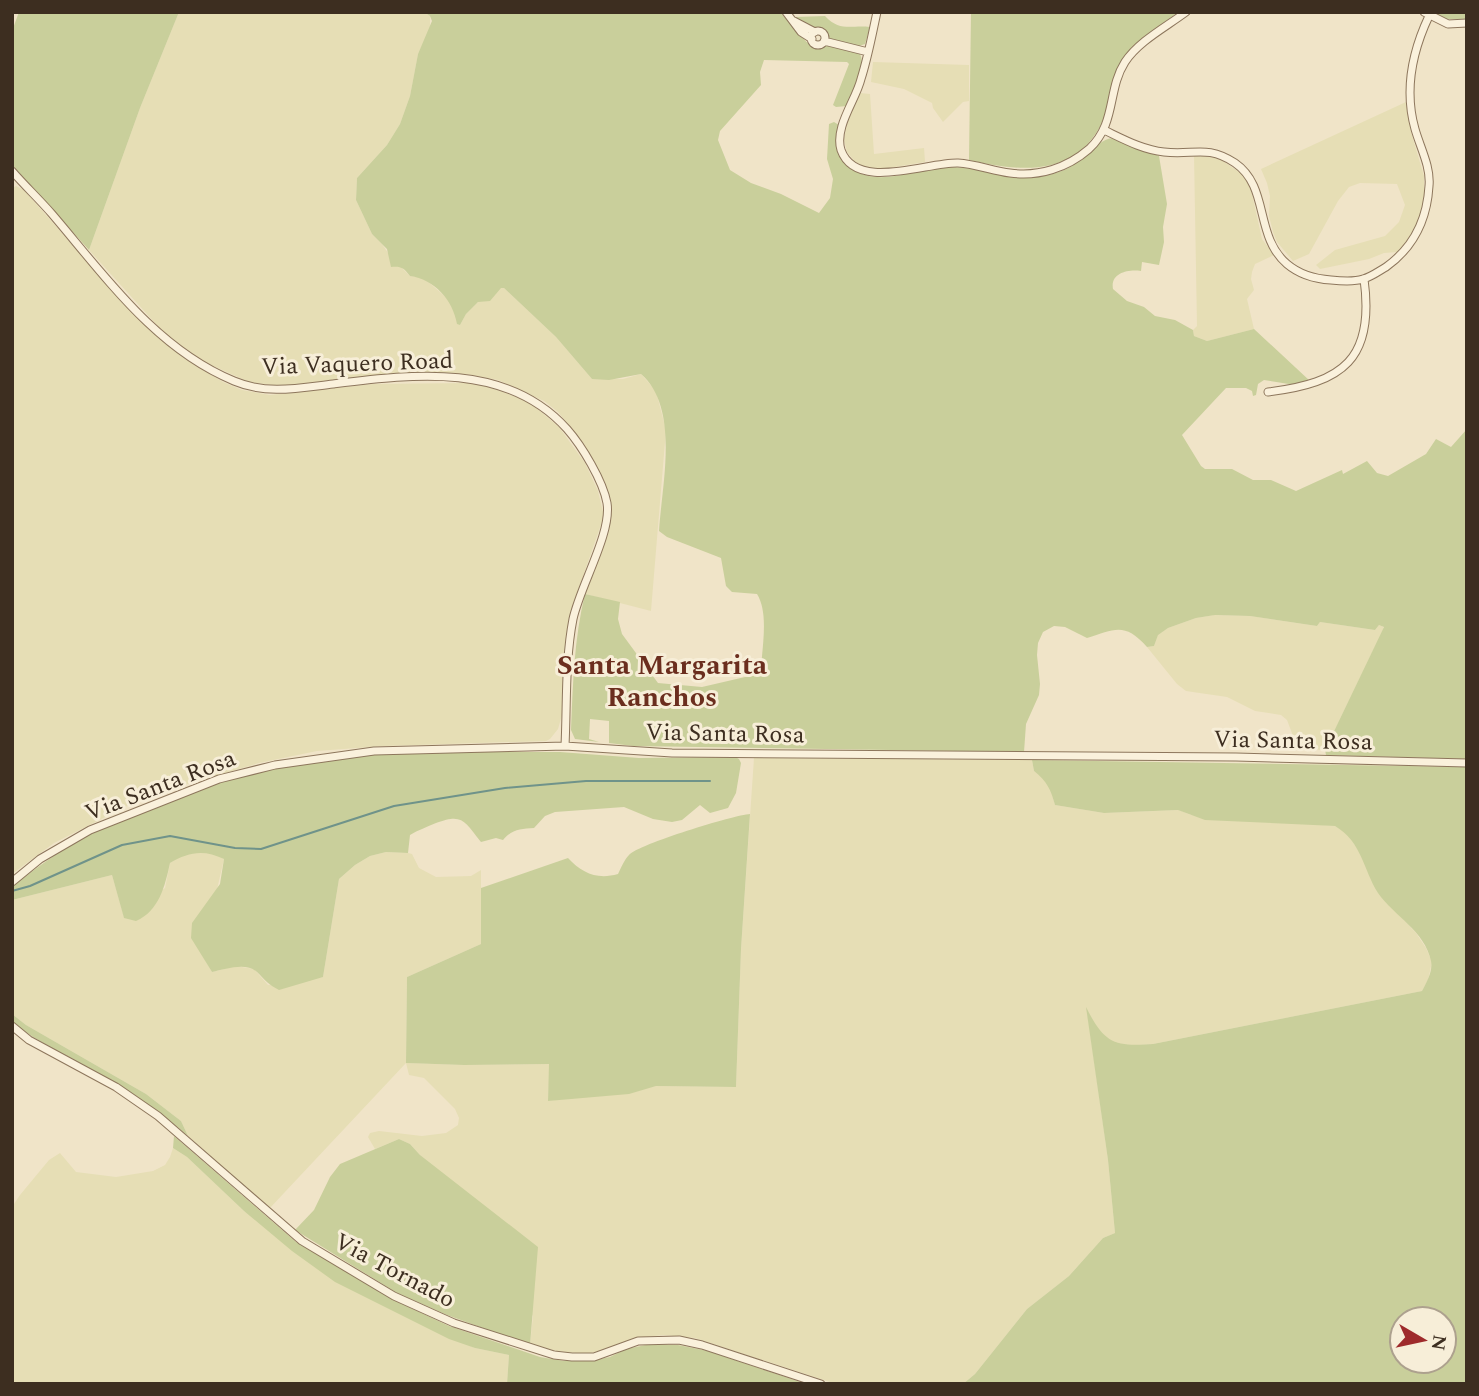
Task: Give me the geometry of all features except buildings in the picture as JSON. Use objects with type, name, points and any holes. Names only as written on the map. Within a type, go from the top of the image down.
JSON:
[{"type":"street","points":[[786,12],[814,35],[817,44],[824,41],[869,52]]},
{"type":"street","points":[[877,12],[860,83],[842,128],[841,148],[846,158],[861,169],[878,172],[957,163],[1011,173],[1042,173],[1066,165],[1088,149],[1104,130],[1119,75],[1125,63],[1135,51],[1186,12]]},
{"type":"street","points":[[1104,130],[1155,151],[1211,152],[1236,164],[1251,180],[1258,194],[1267,237],[1276,252],[1288,264],[1305,275],[1322,280],[1364,279],[1378,273],[1408,248],[1423,221],[1430,182],[1411,109],[1410,73],[1426,14],[1448,24],[1467,23]]},
{"type":"street","name":"Via Vaquero Road","points":[[14,177],[162,335],[192,359],[235,382],[277,391],[382,379],[466,379],[490,382],[529,397],[560,421],[573,436],[589,463],[606,497],[608,512],[570,634],[565,746]]},
{"type":"street","points":[[1268,392],[1315,384],[1342,367],[1359,347],[1366,327],[1364,279]]},
{"type":"street","name":"Via Santa Rosa","points":[[12,882],[40,859],[90,830],[219,779],[275,765],[374,751],[565,746],[672,753],[1209,757],[1467,763]]},
{"type":"street","name":"Via Tornado","points":[[12,1026],[29,1040],[116,1087],[158,1116],[302,1241],[394,1296],[454,1323],[554,1355],[572,1357],[594,1357],[638,1341],[679,1340],[821,1384]]},
{"type":"shaded area","points":[[179,12],[424,12],[430,16],[430,29],[418,54],[410,96],[400,124],[387,145],[357,178],[356,200],[372,234],[390,256],[410,276],[424,278],[449,300],[460,325],[478,302],[501,287],[504,288],[556,337],[592,379],[623,379],[641,374],[656,391],[666,430],[651,611],[585,594],[608,529],[612,509],[584,444],[558,412],[544,401],[498,380],[466,374],[372,376],[289,387],[249,382],[200,360],[165,334],[89,250],[140,108]]},
{"type":"shaded area","points":[[873,62],[969,65],[969,101],[963,102],[943,122],[932,103],[904,89],[871,82]]},
{"type":"shaded area","points":[[860,93],[870,94],[874,154],[924,148],[925,162],[882,169],[867,168],[855,162],[847,152],[844,140],[847,123]]},
{"type":"shaded area","points":[[1406,102],[1411,132],[1424,176],[1421,213],[1412,236],[1397,252],[1320,269],[1316,265],[1335,250],[1385,236],[1399,222],[1405,205],[1397,184],[1360,183],[1349,187],[1338,201],[1309,254],[1293,261],[1277,242],[1273,232],[1269,216],[1270,196],[1261,169]]},
{"type":"shaded area","points":[[1194,154],[1220,159],[1242,174],[1250,185],[1262,239],[1274,255],[1255,264],[1252,272],[1254,290],[1247,299],[1254,329],[1207,341],[1194,336],[1193,330],[1197,326]]},
{"type":"shaded area","points":[[16,186],[24,190],[159,338],[223,382],[242,390],[270,395],[373,384],[483,385],[528,401],[559,427],[585,463],[598,491],[604,516],[571,611],[564,654],[562,715],[558,729],[550,739],[317,751],[259,763],[131,804],[54,843],[12,874],[13,188]]},
{"type":"shaded area","points":[[1214,615],[1250,616],[1317,626],[1320,622],[1375,630],[1379,625],[1384,628],[1325,750],[1298,749],[1287,720],[1281,715],[1255,711],[1227,697],[1186,691],[1147,647],[1154,646],[1158,634],[1168,628]]},
{"type":"shaded area","points":[[754,758],[1032,760],[1034,771],[1043,777],[1050,787],[1055,805],[1104,813],[1179,810],[1191,815],[1335,826],[1347,833],[1379,893],[1416,933],[1432,962],[1422,991],[1153,1044],[1127,1046],[1109,1041],[1096,1027],[1087,1010],[1108,1160],[1115,1233],[1103,1238],[1069,1276],[1027,1309],[975,1374],[963,1384],[836,1384],[695,1338],[663,1335],[636,1338],[618,1347],[585,1354],[530,1345],[533,1316],[420,1155],[410,1144],[399,1139],[375,1149],[368,1137],[370,1133],[379,1131],[422,1136],[446,1133],[458,1125],[459,1118],[455,1109],[424,1078],[409,1075],[406,1063],[550,1064],[548,1101],[656,1086],[736,1087],[741,949]]},
{"type":"shaded area","points":[[386,852],[412,854],[419,868],[436,877],[471,876],[481,870],[481,944],[407,977],[406,1063],[269,1209],[188,1136],[181,1121],[146,1094],[26,1025],[12,1014],[12,900],[112,875],[124,917],[165,888],[170,863],[185,853],[213,853],[224,859],[202,955],[212,972],[236,966],[254,969],[268,985],[323,977],[339,879],[370,856]]},
{"type":"shaded area","points":[[173,1148],[187,1157],[244,1211],[386,1307],[475,1348],[509,1355],[507,1384],[12,1384],[12,1207],[20,1195],[49,1160],[60,1153],[76,1172],[116,1177],[153,1171],[165,1165]]},
{"type":"green space","points":[[19,12],[179,12],[140,108],[89,250],[12,165],[12,31]]},
{"type":"green space","points":[[424,12],[780,12],[811,46],[820,49],[823,45],[830,45],[860,54],[861,73],[847,106],[833,105],[849,64],[847,62],[764,60],[760,72],[761,85],[720,131],[718,140],[730,170],[751,183],[819,213],[830,198],[833,179],[827,159],[829,124],[834,122],[839,125],[839,149],[843,160],[852,169],[874,177],[899,176],[947,167],[1016,177],[1044,176],[1067,169],[1099,144],[1112,138],[1159,156],[1167,204],[1159,265],[1142,262],[1141,271],[1121,273],[1117,276],[1113,289],[1127,301],[1144,307],[1155,316],[1175,320],[1193,330],[1194,336],[1207,341],[1254,329],[1310,381],[1295,385],[1264,380],[1258,384],[1256,395],[1253,396],[1252,391],[1246,388],[1226,388],[1182,435],[1201,466],[1205,469],[1232,469],[1253,480],[1271,480],[1296,491],[1342,470],[1343,474],[1367,461],[1377,473],[1388,476],[1426,454],[1436,439],[1451,447],[1467,429],[1467,759],[1326,755],[1325,750],[1384,627],[1379,625],[1375,630],[1320,622],[1317,626],[1250,616],[1215,615],[1196,618],[1168,628],[1158,635],[1154,646],[1147,647],[1126,631],[1112,630],[1087,638],[1065,627],[1054,626],[1043,632],[1037,655],[1039,695],[1026,724],[1024,752],[633,746],[609,743],[609,721],[590,719],[589,739],[599,742],[575,739],[571,730],[573,678],[578,628],[585,594],[620,602],[618,619],[622,634],[658,683],[702,687],[758,674],[761,670],[763,611],[757,594],[732,592],[726,586],[721,558],[667,537],[659,531],[665,469],[665,426],[661,406],[653,389],[641,374],[609,380],[592,379],[556,337],[504,288],[490,301],[478,302],[460,325],[457,324],[447,299],[441,292],[427,281],[410,276],[402,268],[391,267],[387,249],[372,234],[356,200],[357,178],[387,145],[400,124],[410,96],[418,54],[432,21]]},
{"type":"green space","points":[[971,12],[1178,12],[1142,38],[1124,57],[1106,113],[1096,134],[1082,149],[1067,159],[1031,168],[969,160]]},
{"type":"green space","points":[[1432,12],[1467,12],[1467,19],[1446,19]]},
{"type":"green space","points":[[825,16],[841,26],[870,27],[865,44],[859,46],[829,39],[823,30],[795,17]]},
{"type":"green space","points":[[560,752],[639,758],[735,757],[741,763],[736,793],[728,808],[710,813],[700,805],[682,820],[672,822],[653,819],[624,807],[555,812],[545,816],[534,828],[513,832],[503,840],[496,838],[481,842],[466,824],[458,819],[445,820],[416,832],[410,835],[408,853],[386,852],[370,856],[339,879],[323,977],[279,990],[247,967],[212,972],[191,938],[192,923],[220,884],[224,859],[217,856],[196,853],[170,863],[156,904],[144,917],[136,921],[124,918],[112,875],[12,900],[12,887],[77,841],[148,808],[212,785],[278,768],[345,757]]},
{"type":"green space","points":[[1032,760],[1467,767],[1467,1384],[963,1384],[975,1374],[1027,1309],[1069,1276],[1103,1238],[1115,1233],[1108,1160],[1086,1007],[1099,1028],[1112,1040],[1129,1045],[1153,1044],[1422,991],[1431,969],[1428,950],[1416,932],[1378,893],[1357,848],[1344,832],[1335,826],[1205,820],[1178,810],[1104,813],[1055,805],[1042,778],[1034,771]]},
{"type":"green space","points":[[750,814],[736,1087],[656,1086],[629,1094],[548,1101],[549,1064],[406,1063],[407,977],[481,944],[481,888],[568,858],[590,874],[618,874],[627,857],[636,850],[687,831]]},
{"type":"green space","points":[[12,1014],[26,1025],[146,1094],[181,1121],[188,1136],[127,1090],[23,1030],[12,1022]]},
{"type":"green space","points":[[174,1136],[296,1242],[396,1301],[449,1326],[540,1357],[564,1361],[589,1361],[610,1357],[626,1349],[651,1344],[678,1345],[708,1351],[806,1384],[507,1384],[509,1355],[449,1339],[335,1282],[292,1251],[244,1211],[187,1157],[173,1148]]},
{"type":"green space","points":[[399,1139],[410,1144],[420,1155],[538,1247],[530,1345],[447,1315],[397,1293],[295,1230],[314,1210],[330,1177],[340,1164]]},
{"type":"waterway","points":[[12,891],[30,886],[122,845],[170,836],[235,848],[261,849],[394,806],[505,788],[586,781],[710,781]]},
{"type":"district","name":"Santa Margarita Ranchos","points":[[662,680]]}]
